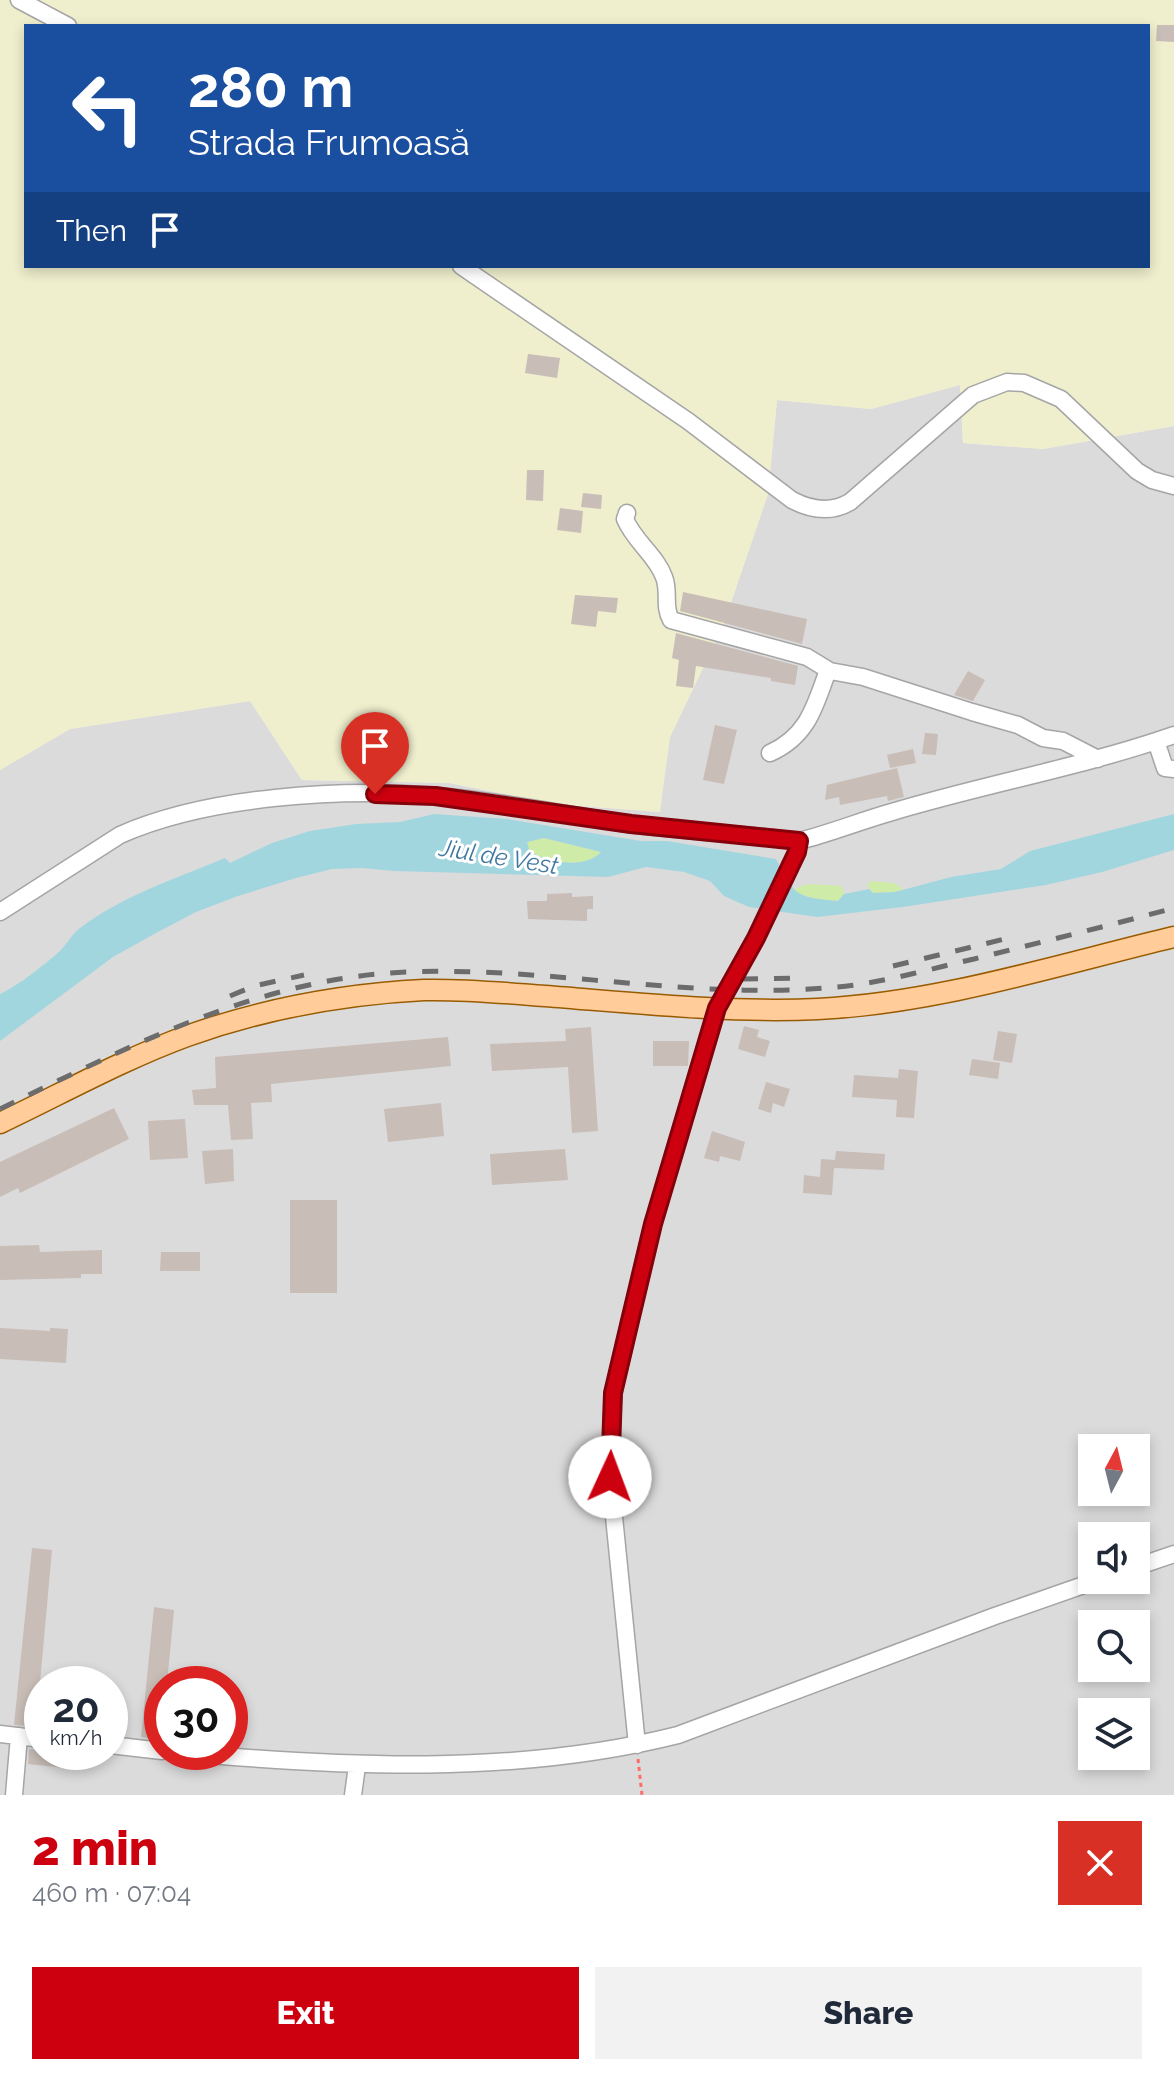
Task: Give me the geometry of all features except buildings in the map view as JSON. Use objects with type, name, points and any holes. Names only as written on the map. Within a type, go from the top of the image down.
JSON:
[{"type":"main road","points":[[0,1123],[185,1037],[277,1010],[328,1000],[411,991],[471,991],[717,1008],[818,1009],[884,1002],[976,985],[1174,937]]},
{"type":"street","points":[[19,0],[64,24]]},
{"type":"street","points":[[464,268],[688,421],[806,508],[838,509],[850,502],[973,395],[1007,382],[1024,383],[1061,399],[1137,471],[1152,480],[1174,486]]},
{"type":"street","points":[[627,513],[625,519],[631,532],[664,576],[666,612],[671,620],[807,657],[828,670],[863,677],[991,716],[1043,738],[1063,741],[1098,759]]},
{"type":"street","points":[[770,753],[795,738],[804,727],[828,670]]},
{"type":"street","points":[[0,912],[120,835],[231,804],[362,794],[435,796],[798,847],[891,812],[1098,759],[1174,735]]},
{"type":"street","points":[[1156,741],[1165,768],[1174,769]]},
{"type":"street","points":[[637,1745],[610,1477],[613,1393],[653,1224],[717,1008],[756,938],[798,847]]},
{"type":"street","points":[[1150,1562],[1174,1554]]},
{"type":"street","points":[[248,1758],[357,1766],[513,1760],[637,1745],[678,1735],[1078,1587]]},
{"type":"street","points":[[0,1734],[24,1737]]},
{"type":"street","points":[[14,1795],[19,1736]]},
{"type":"street","points":[[353,1795],[357,1766]]},
{"type":"path","points":[[637,1745],[642,1795]]},
{"type":"shaded area","points":[[960,385],[963,443],[1043,449],[1174,426],[1174,1795],[0,1795],[0,770],[70,729],[250,701],[302,780],[449,783],[555,804],[659,812],[670,737],[723,626],[768,494],[777,400],[871,409]]},
{"type":"green space","points":[[0,0],[1174,0],[1174,426],[1043,449],[963,443],[960,385],[871,409],[777,400],[768,494],[723,626],[670,737],[660,812],[555,804],[449,783],[302,780],[250,701],[70,729],[0,770]]},
{"type":"green space","points":[[544,838],[601,852],[594,858],[576,863],[547,859],[530,852],[527,842]]},
{"type":"green space","points":[[871,881],[894,883],[903,889],[873,893],[867,885]]},
{"type":"green space","points":[[807,884],[842,886],[844,894],[838,901],[831,901],[792,890]]},
{"type":"water","name":"Jiul de Vest","points":[[434,814],[507,819],[776,859],[798,892],[804,896],[838,901],[844,894],[869,889],[873,893],[895,892],[951,877],[1001,869],[1030,851],[1174,814],[1174,850],[1046,885],[817,917],[749,907],[724,896],[710,881],[684,872],[646,867],[608,877],[332,869],[238,896],[196,912],[113,957],[0,1041],[0,994],[39,969],[60,951],[74,933],[114,906],[225,858],[230,863],[272,843],[310,831],[400,822]],"holes":[[[544,838],[601,852],[585,861],[566,862],[530,852],[527,842]]]},
{"type":"railway","points":[[0,1109],[97,1062],[196,1020],[299,987],[352,977],[460,971],[729,990],[837,987],[906,975],[1174,908]]},
{"type":"railway","points":[[893,966],[1013,937]]},
{"type":"railway","points":[[230,996],[254,986],[304,975]]},
{"type":"railway","points":[[742,979],[798,978]]},
{"type":"route","points":[[375,794],[496,802],[631,824],[799,841],[797,852],[756,938],[717,1008],[653,1224],[613,1393],[610,1477]]}]
